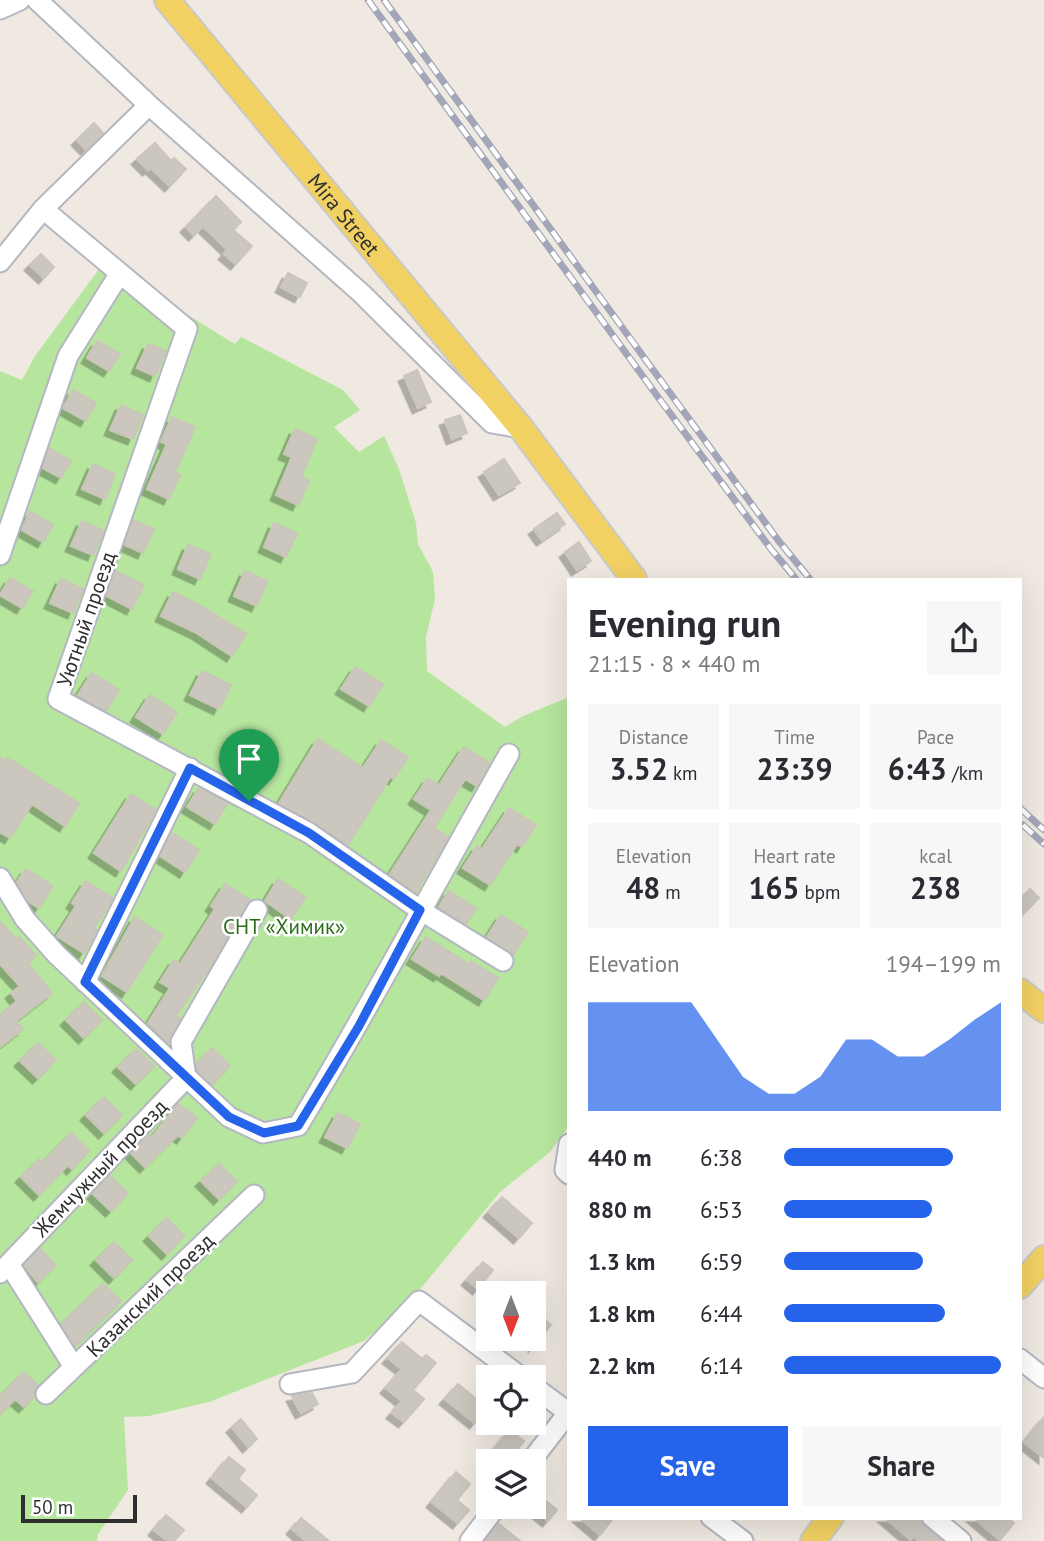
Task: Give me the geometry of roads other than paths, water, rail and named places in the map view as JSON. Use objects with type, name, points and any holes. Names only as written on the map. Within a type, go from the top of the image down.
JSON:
[{"type":"main road","name":"Mira Street","points":[[167,0],[521,428],[633,578]]},
{"type":"main road","points":[[1022,993],[1044,1010]]},
{"type":"main road","points":[[1022,1284],[1044,1258]]},
{"type":"main road","points":[[813,1541],[829,1520]]},
{"type":"street","points":[[0,9],[20,0]]},
{"type":"street","name":"Mira Street","points":[[37,0],[149,106],[361,293],[492,423],[521,428]]},
{"type":"street","points":[[0,262],[43,209],[149,106]]},
{"type":"street","points":[[0,555],[68,356],[120,272],[43,209]]},
{"type":"street","name":"Уютный проезд","points":[[120,272],[187,329],[58,699],[309,833],[420,910],[503,961]]},
{"type":"street","points":[[0,878],[25,919],[56,954],[229,1117],[264,1133],[298,1126],[359,1026],[420,910],[509,754]]},
{"type":"street","points":[[85,982],[190,768]]},
{"type":"street","points":[[186,1078],[181,1042],[257,910]]},
{"type":"street","name":"Жемчужный проезд","points":[[4,1268],[186,1078]]},
{"type":"street","name":"Казанский проезд","points":[[46,1394],[254,1195]]},
{"type":"street","points":[[4,1268],[74,1367]]},
{"type":"street","points":[[290,1384],[352,1373],[419,1301],[505,1365]]},
{"type":"street","points":[[1022,1361],[1044,1378]]},
{"type":"street","points":[[546,1396],[567,1412]]},
{"type":"street","points":[[540,1449],[567,1414]]},
{"type":"street","points":[[470,1541],[487,1519]]},
{"type":"street","points":[[715,1520],[743,1541]]},
{"type":"street","points":[[936,1520],[961,1541]]},
{"type":"railway","points":[[368,0],[658,397],[795,578]]},
{"type":"railway","points":[[384,0],[778,540],[809,578]]},
{"type":"railway","points":[[1022,810],[1044,830]]},
{"type":"railway","points":[[1023,825],[1044,844]]},
{"type":"park label","name":"СНТ «Химик»","points":[[284,926]]}]
